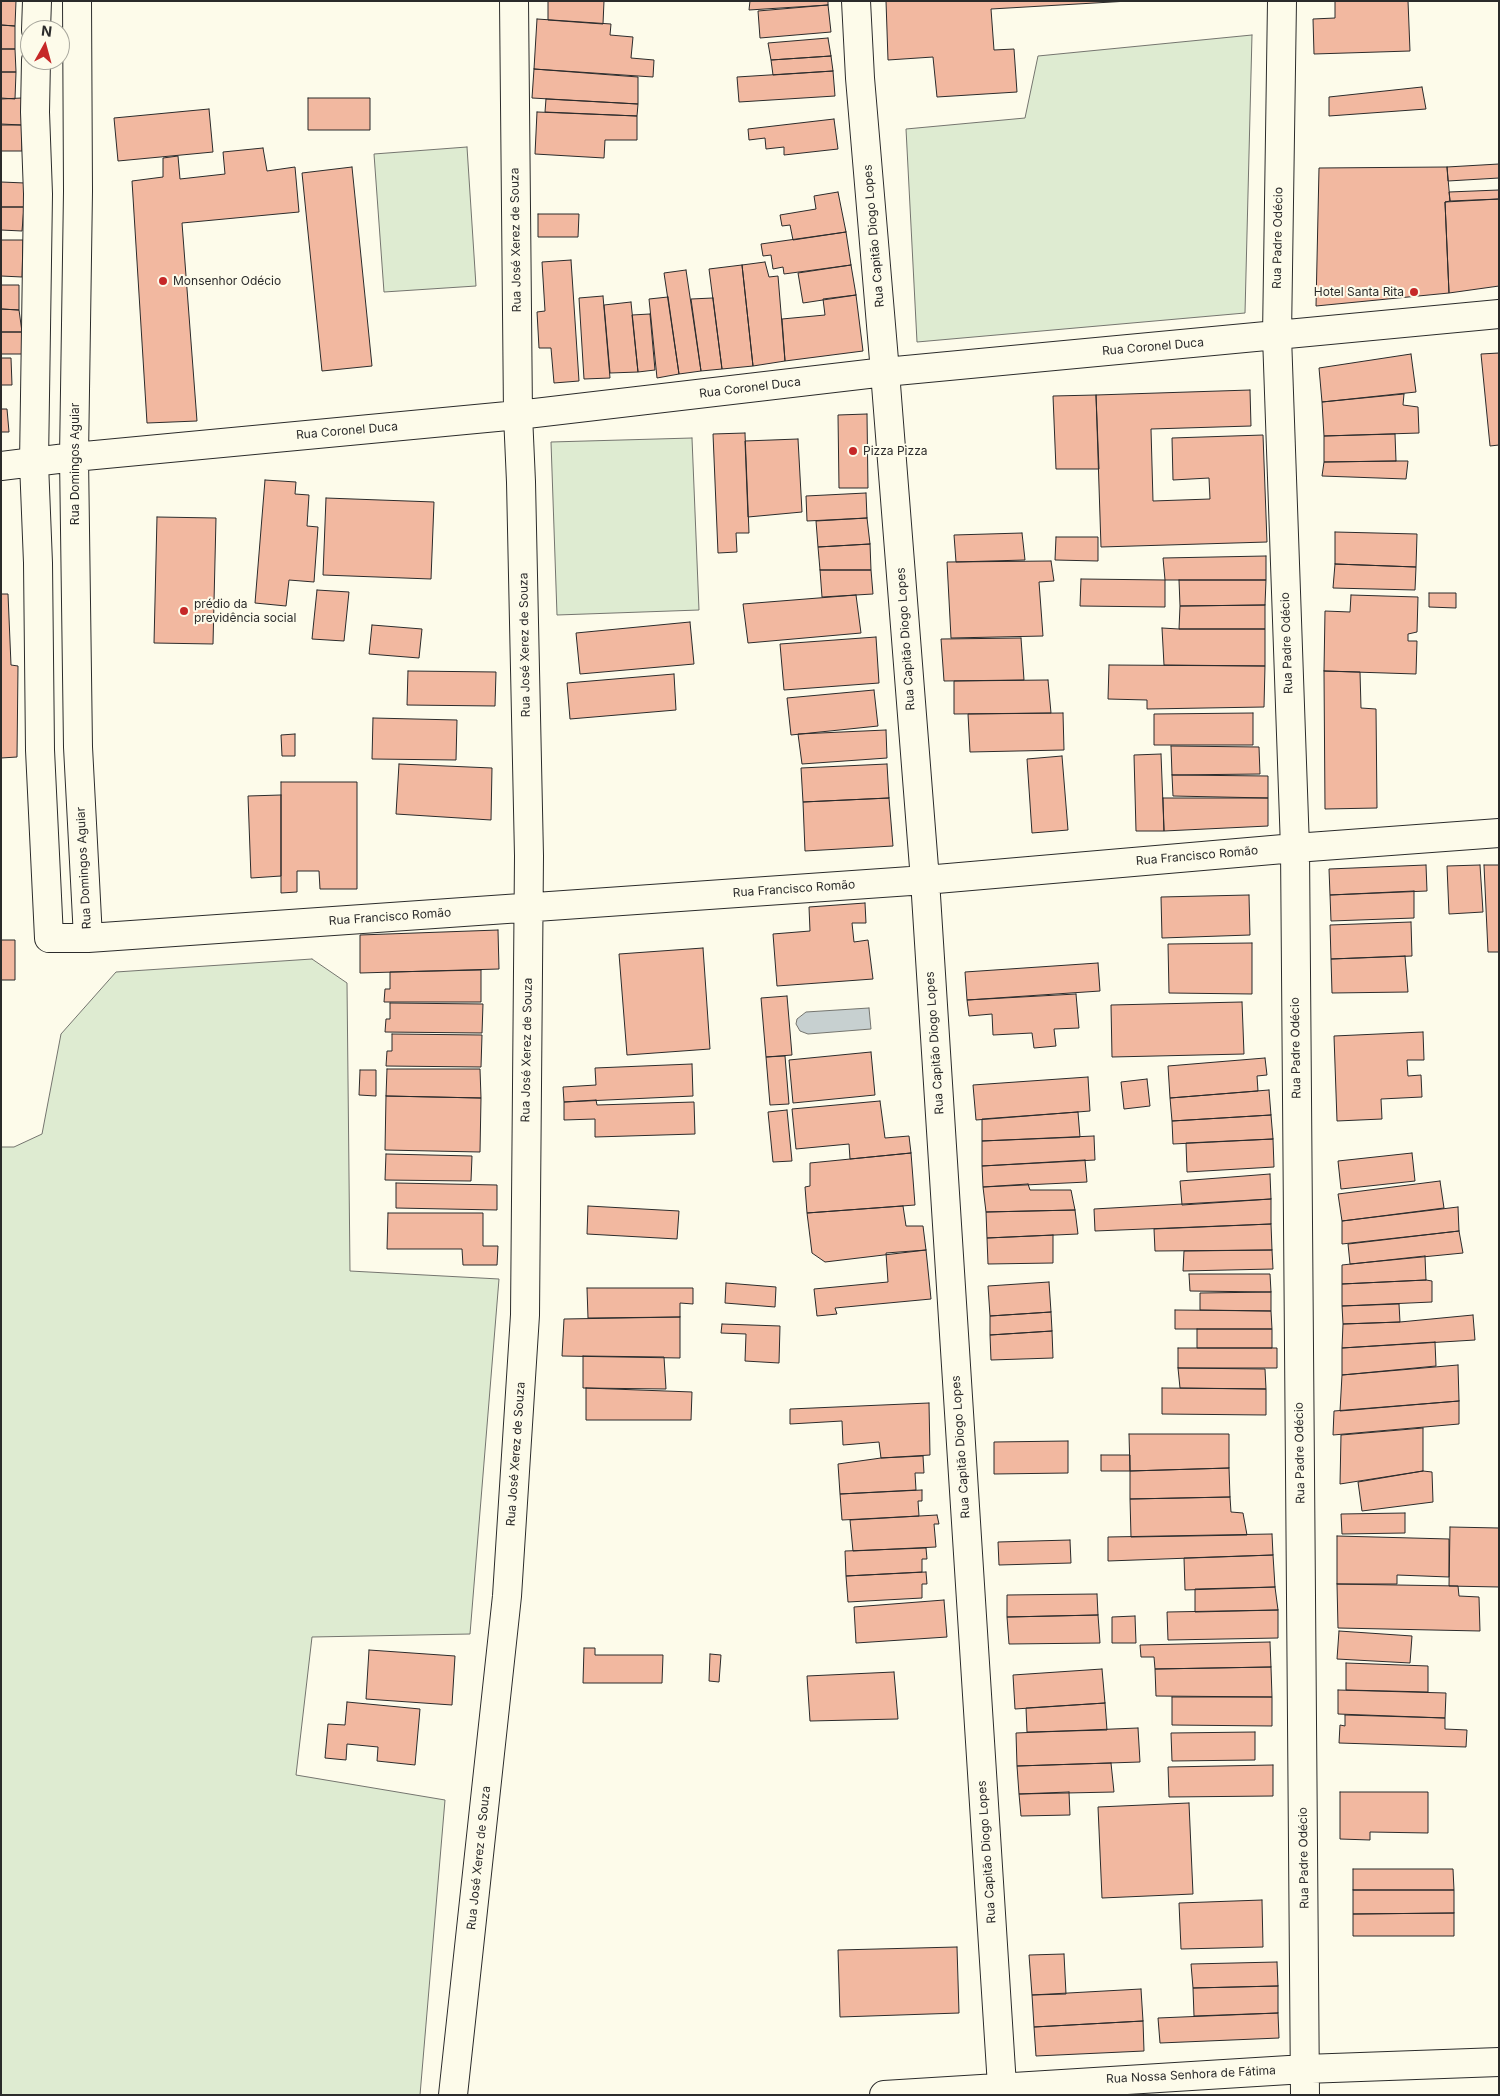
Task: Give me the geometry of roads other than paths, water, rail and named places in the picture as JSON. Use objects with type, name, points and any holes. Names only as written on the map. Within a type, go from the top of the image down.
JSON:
[{"type":"street","points":[[36,20],[37,1]]},
{"type":"street","name":"Rua Domingos Aguiar","points":[[36,70],[35,112],[38,194],[34,462],[38,563],[40,750],[49,938],[88,938],[78,747],[74,457],[78,192],[77,1]]},
{"type":"street","name":"Rua José Xerez de Souza","points":[[453,2095],[507,1596],[525,1315],[529,908],[522,482],[518,415],[514,1]]},
{"type":"street","name":"Rua Capitão Diogo Lopes","points":[[856,1],[860,78],[925,880],[1002,2086]]},
{"type":"street","name":"Rua Padre Odécio","points":[[1282,1],[1277,336],[1295,848],[1305,2082]]},
{"type":"street","points":[[38,194],[78,192]]},
{"type":"street","name":"Rua Coronel Duca","points":[[1,466],[74,457],[518,415],[885,372],[1499,314]]},
{"type":"street","points":[[40,750],[78,747]]},
{"type":"street","name":"Rua Francisco Romão","points":[[88,938],[925,880],[1295,848],[1499,833]]},
{"type":"street","name":"Rua Nossa Senhora de Fátima","points":[[884,2095],[1002,2086],[1305,2082],[1499,2062]]},
{"type":"place","name":"Monsenhor Odécio","points":[[163,281]]},
{"type":"place","name":"Hotel Santa Rita","points":[[1414,292]]},
{"type":"place","name":"Pizza Pizza","points":[[853,451]]},
{"type":"place","name":"prédio da previdência social","points":[[184,611]]}]
